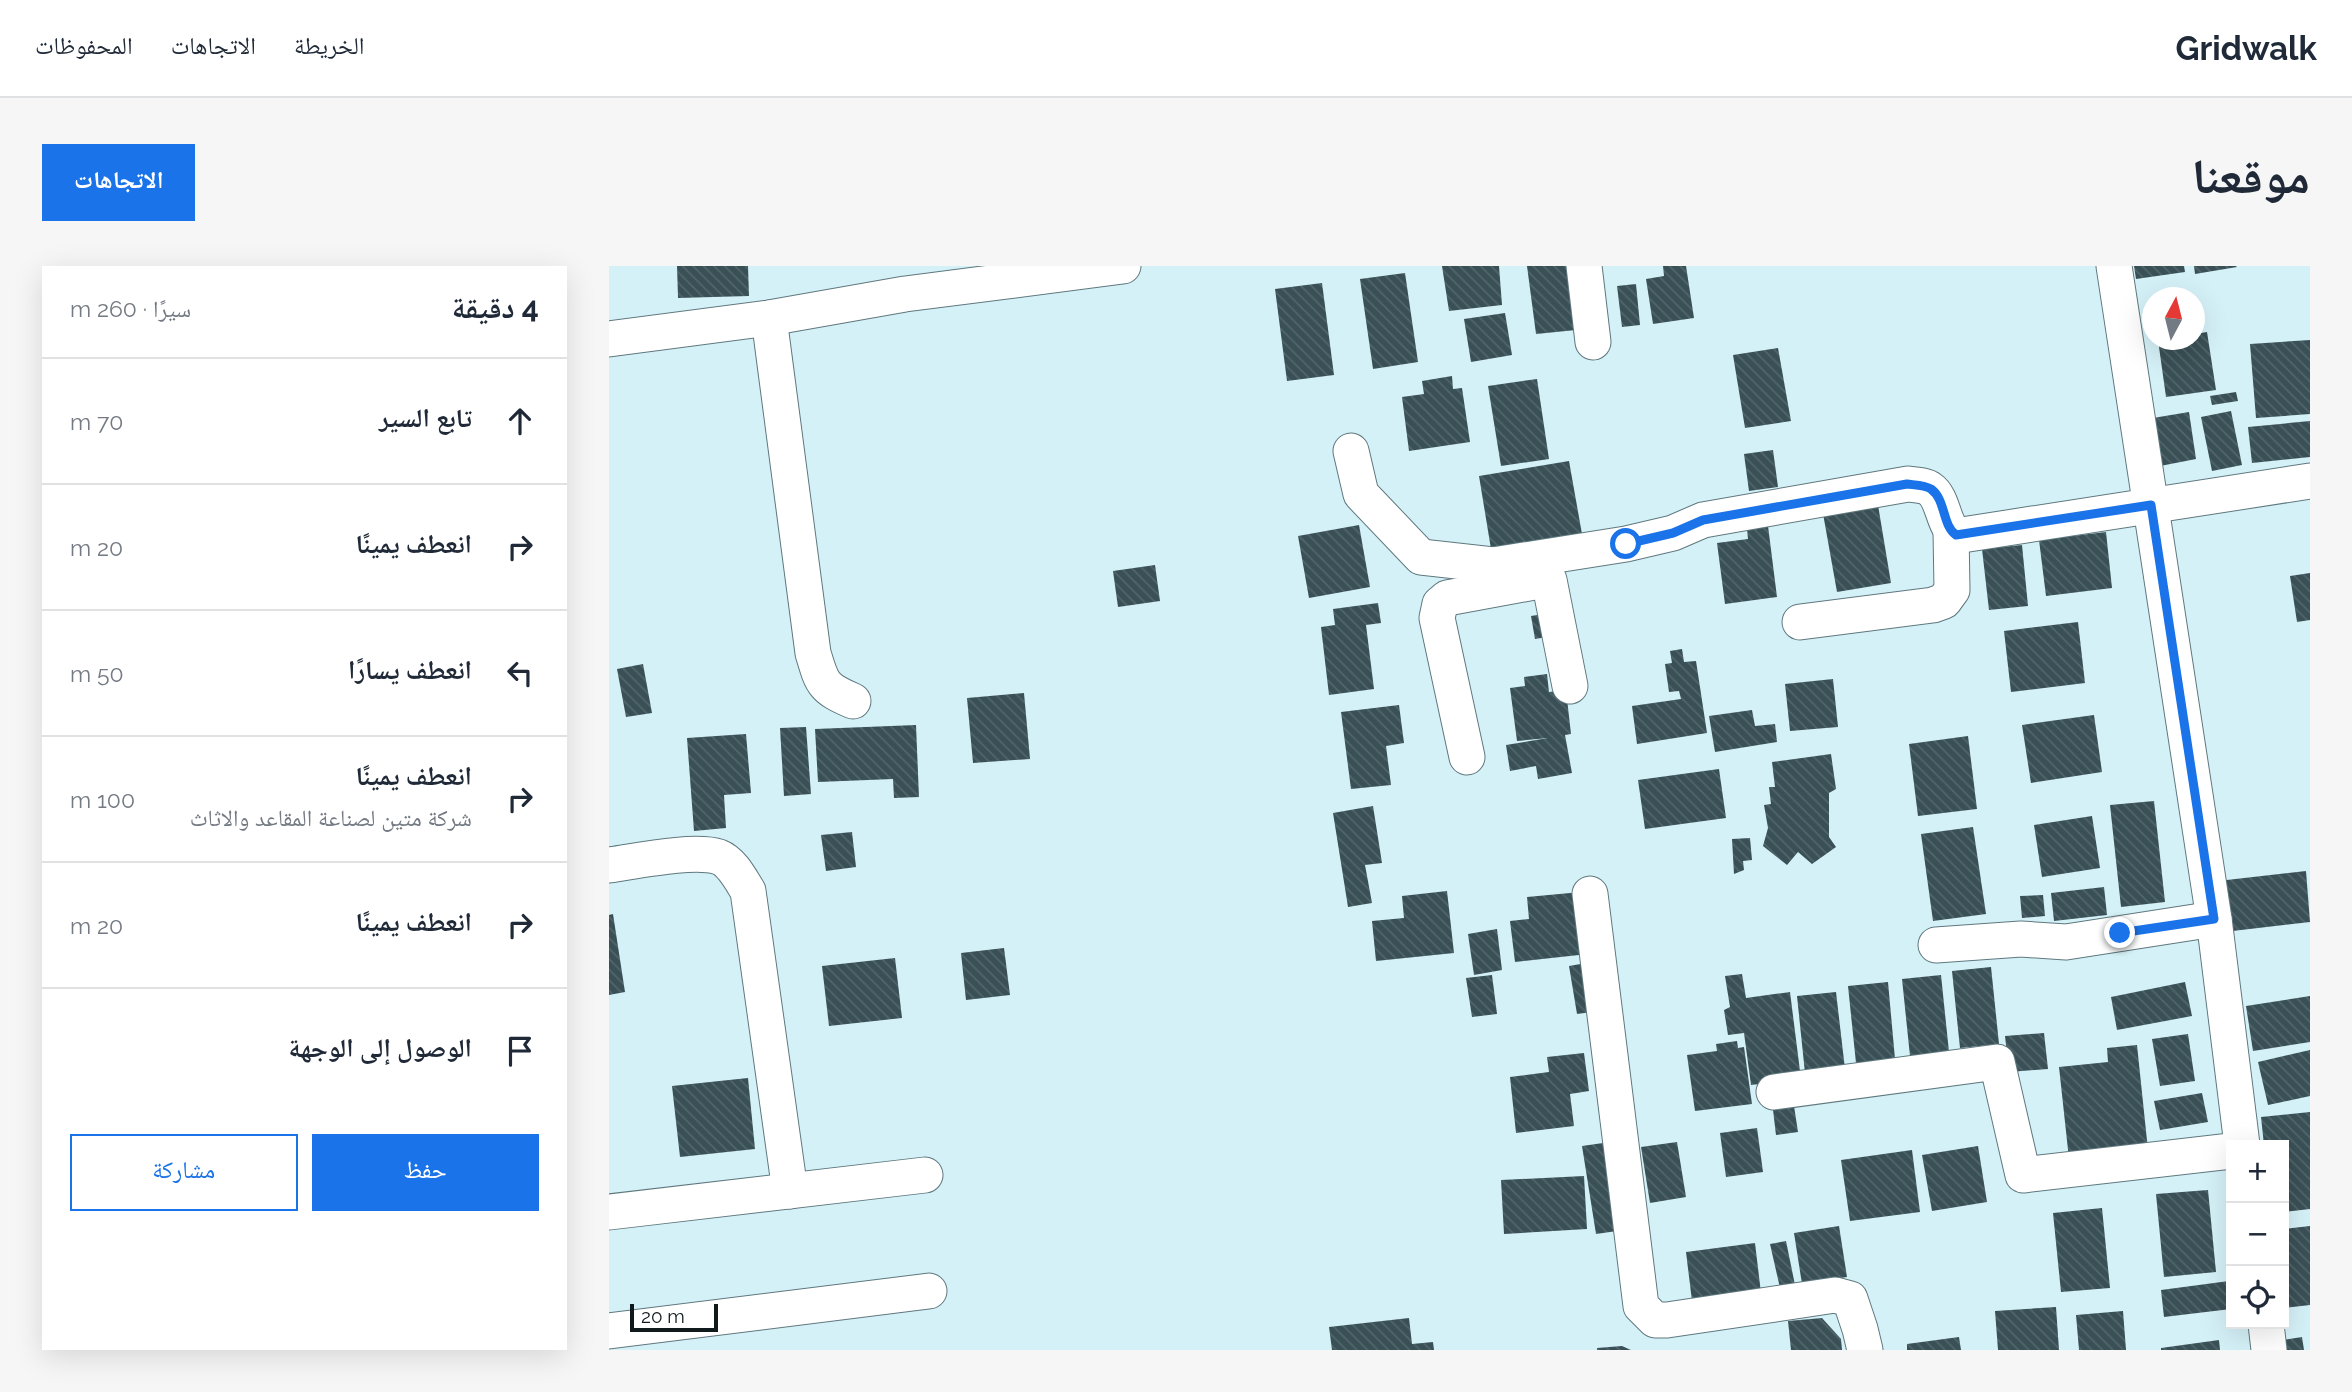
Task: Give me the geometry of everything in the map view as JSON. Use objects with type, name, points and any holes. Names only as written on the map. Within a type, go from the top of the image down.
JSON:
[{"type":"street","points":[[609,339],[769,318],[904,280],[1123,266]]},
{"type":"street","points":[[1584,266],[1593,342]]},
{"type":"street","points":[[2114,266],[2214,919],[2241,1140]]},
{"type":"street","points":[[769,318],[813,653],[821,682],[835,694],[853,702]]},
{"type":"street","points":[[1351,451],[1361,494],[1421,557],[1493,565],[1626,544],[1673,533],[1703,520],[1907,484],[1930,488],[1942,503],[1951,531],[1952,590],[1944,601],[1933,605],[1800,622]]},
{"type":"street","points":[[1951,531],[1962,535],[2310,481]]},
{"type":"street","points":[[1467,757],[1437,618],[1440,604],[1447,598],[1617,568],[1629,561],[1631,555],[1626,544]]},
{"type":"street","points":[[1549,580],[1570,686]]},
{"type":"street","points":[[609,865],[692,855],[721,857],[748,891],[790,1191]]},
{"type":"street","points":[[1590,894],[1641,1306],[1655,1320],[1667,1320],[1835,1295],[1850,1299],[1865,1350]]},
{"type":"street","points":[[1935,945],[2021,939],[2066,942],[2214,919]]},
{"type":"street","points":[[1774,1092],[1997,1062],[2024,1175],[2226,1152]]},
{"type":"street","points":[[609,1212],[925,1175]]},
{"type":"street","points":[[609,1331],[929,1291]]},
{"type":"street","points":[[2267,1329],[2269,1350]]},
{"type":"building","points":[[677,266],[748,266],[749,296],[678,298]]},
{"type":"building","points":[[1442,266],[1499,266],[1502,305],[1449,311]]},
{"type":"building","points":[[1527,266],[1568,266],[1576,330],[1536,334]]},
{"type":"building","points":[[1663,266],[1686,266],[1694,318],[1653,324],[1646,279],[1664,276]]},
{"type":"building","points":[[2134,266],[2184,266],[2185,272],[2136,279]]},
{"type":"building","points":[[2194,266],[2236,266],[2237,267],[2195,274]]},
{"type":"building","points":[[1405,273],[1418,362],[1373,369],[1360,279]]},
{"type":"building","points":[[1322,283],[1334,375],[1287,381],[1275,289]]},
{"type":"building","points":[[1636,284],[1640,325],[1622,327],[1617,286]]},
{"type":"building","points":[[1505,313],[1512,355],[1471,362],[1464,319]]},
{"type":"building","points":[[2205,332],[2216,390],[2166,397],[2159,350],[2205,350]]},
{"type":"building","points":[[2310,340],[2310,414],[2256,418],[2250,344]]},
{"type":"building","points":[[1778,348],[1791,421],[1745,428],[1733,355]]},
{"type":"building","points":[[1452,376],[1453,389],[1462,388],[1470,442],[1409,451],[1402,397],[1424,394],[1422,381]]},
{"type":"building","points":[[1537,379],[1549,459],[1501,466],[1488,386]]},
{"type":"building","points":[[2236,392],[2238,401],[2212,405],[2210,396]]},
{"type":"building","points":[[2231,411],[2242,465],[2212,471],[2201,417]]},
{"type":"building","points":[[2189,412],[2196,459],[2155,467],[2147,419]]},
{"type":"building","points":[[2310,421],[2310,457],[2252,463],[2248,427]]},
{"type":"building","points":[[1773,450],[1778,487],[1749,491],[1744,454]]},
{"type":"building","points":[[1569,461],[1582,534],[1491,549],[1479,476]]},
{"type":"building","points":[[1877,499],[1891,583],[1837,592],[1822,508]]},
{"type":"building","points":[[1767,518],[1777,597],[1725,604],[1717,543],[1748,539],[1746,520]]},
{"type":"building","points":[[1359,525],[1370,587],[1309,598],[1298,536]]},
{"type":"building","points":[[2106,532],[2112,588],[2046,596],[2039,540]]},
{"type":"building","points":[[2022,545],[2028,606],[1989,610],[1982,549]]},
{"type":"building","points":[[1155,565],[1160,601],[1118,607],[1113,571]]},
{"type":"building","points":[[2310,573],[2310,620],[2297,622],[2290,576]]},
{"type":"building","points":[[1378,603],[1381,623],[1366,625],[1374,689],[1329,695],[1321,627],[1335,625],[1333,609]]},
{"type":"building","points":[[1549,613],[1553,636],[1535,639],[1531,616]]},
{"type":"building","points":[[2078,622],[2085,683],[2011,692],[2004,631]]},
{"type":"building","points":[[1682,649],[1684,662],[1696,661],[1707,733],[1637,744],[1632,706],[1681,699],[1679,691],[1669,692],[1665,664],[1672,663],[1670,651]]},
{"type":"building","points":[[643,664],[652,713],[626,717],[617,669]]},
{"type":"building","points":[[1547,674],[1549,692],[1566,690],[1571,734],[1565,735],[1572,773],[1538,779],[1536,766],[1510,771],[1506,745],[1548,738],[1517,741],[1510,688],[1525,686],[1524,677]]},
{"type":"building","points":[[1833,679],[1838,727],[1790,731],[1785,684]]},
{"type":"building","points":[[1024,693],[1030,759],[973,763],[967,698]]},
{"type":"building","points":[[1399,705],[1404,743],[1386,746],[1391,785],[1351,789],[1341,712]]},
{"type":"building","points":[[1752,710],[1755,726],[1775,724],[1777,742],[1715,752],[1709,716]]},
{"type":"building","points":[[2094,715],[2102,772],[2031,783],[2022,725]]},
{"type":"building","points":[[916,725],[919,797],[894,798],[893,779],[818,782],[815,729]]},
{"type":"building","points":[[806,727],[811,794],[784,796],[780,728]]},
{"type":"building","points":[[746,734],[751,793],[724,795],[726,828],[694,831],[687,738]]},
{"type":"building","points":[[1968,736],[1977,809],[1918,816],[1909,744]]},
{"type":"building","points":[[1831,754],[1836,789],[1829,793],[1829,837],[1836,847],[1812,864],[1798,852],[1787,865],[1763,846],[1768,828],[1764,805],[1771,804],[1769,787],[1775,787],[1772,762]]},
{"type":"building","points":[[1719,769],[1726,818],[1645,829],[1638,780]]},
{"type":"building","points":[[2154,801],[2165,902],[2121,907],[2110,805]]},
{"type":"building","points":[[1373,806],[1382,863],[1365,865],[1372,903],[1348,907],[1333,813]]},
{"type":"building","points":[[2092,816],[2100,868],[2042,877],[2034,825]]},
{"type":"building","points":[[1973,827],[1986,914],[1933,921],[1921,834]]},
{"type":"building","points":[[852,832],[856,867],[826,871],[821,835]]},
{"type":"building","points":[[1750,838],[1752,860],[1743,861],[1744,870],[1734,874],[1732,839]]},
{"type":"building","points":[[2306,871],[2310,922],[2224,932],[2218,881]]},
{"type":"building","points":[[2104,887],[2107,915],[2054,921],[2051,893]]},
{"type":"building","points":[[1447,891],[1454,953],[1376,961],[1372,921],[1404,918],[1402,896]]},
{"type":"building","points":[[1581,892],[1588,954],[1515,962],[1510,921],[1529,919],[1527,897]]},
{"type":"building","points":[[2043,895],[2045,916],[2022,918],[2020,896]]},
{"type":"building","points":[[613,914],[625,992],[609,995],[609,915]]},
{"type":"building","points":[[1497,929],[1502,970],[1474,975],[1468,934]]},
{"type":"building","points":[[1004,948],[1010,995],[966,1000],[961,953]]},
{"type":"building","points":[[895,958],[902,1018],[829,1026],[822,966]]},
{"type":"building","points":[[1592,962],[1599,1011],[1577,1014],[1569,966]]},
{"type":"building","points":[[1991,967],[1999,1044],[1960,1048],[1952,971]]},
{"type":"building","points":[[1742,974],[1746,998],[1790,992],[1801,1079],[1751,1085],[1744,1033],[1728,1035],[1724,1010],[1730,1007],[1725,976]]},
{"type":"building","points":[[1492,975],[1497,1014],[1472,1017],[1466,978]]},
{"type":"building","points":[[1941,975],[1949,1052],[1910,1056],[1902,979]]},
{"type":"building","points":[[1888,982],[1895,1059],[1856,1063],[1848,986]]},
{"type":"building","points":[[2185,982],[2192,1016],[2117,1030],[2111,997]]},
{"type":"building","points":[[1836,992],[1845,1069],[1805,1073],[1797,996]]},
{"type":"building","points":[[2310,996],[2310,1042],[2253,1051],[2246,1006]]},
{"type":"building","points":[[2044,1033],[2048,1069],[2009,1072],[2005,1036]]},
{"type":"building","points":[[2188,1034],[2195,1081],[2160,1086],[2152,1039]]},
{"type":"building","points":[[1737,1041],[1738,1048],[1744,1047],[1752,1104],[1695,1111],[1687,1055],[1717,1051],[1716,1044]]},
{"type":"building","points":[[2137,1045],[2148,1150],[2069,1159],[2059,1067],[2108,1062],[2107,1048]]},
{"type":"building","points":[[2310,1050],[2310,1096],[2268,1105],[2258,1062]]},
{"type":"building","points":[[1584,1053],[1589,1091],[1570,1094],[1574,1126],[1516,1133],[1510,1077],[1549,1072],[1547,1057]]},
{"type":"building","points":[[748,1078],[755,1149],[680,1157],[672,1086]]},
{"type":"building","points":[[2202,1093],[2208,1122],[2160,1130],[2154,1101]]},
{"type":"building","points":[[1794,1106],[1798,1132],[1776,1135],[1773,1110]]},
{"type":"building","points":[[2310,1112],[2310,1209],[2289,1211],[2289,1140],[2263,1140],[2261,1117]]},
{"type":"building","points":[[1757,1128],[1763,1172],[1726,1177],[1720,1133]]},
{"type":"building","points":[[1610,1142],[1624,1230],[1596,1234],[1582,1146]]},
{"type":"building","points":[[1677,1142],[1686,1197],[1650,1203],[1641,1147]]},
{"type":"building","points":[[1978,1146],[1987,1202],[1932,1211],[1922,1155]]},
{"type":"building","points":[[1912,1150],[1920,1212],[1850,1221],[1841,1160]]},
{"type":"building","points":[[1584,1176],[1587,1229],[1504,1234],[1501,1180]]},
{"type":"building","points":[[2208,1190],[2216,1272],[2164,1277],[2156,1194]]},
{"type":"building","points":[[2102,1208],[2110,1288],[2061,1292],[2053,1213]]},
{"type":"building","points":[[1839,1226],[1847,1277],[1802,1284],[1794,1233]]},
{"type":"building","points":[[2310,1226],[2310,1305],[2289,1307],[2289,1228]]},
{"type":"building","points":[[1786,1241],[1795,1285],[1780,1288],[1770,1244]]},
{"type":"building","points":[[1755,1243],[1761,1293],[1692,1301],[1686,1252]]},
{"type":"building","points":[[2226,1281],[2226,1310],[2164,1317],[2161,1290]]},
{"type":"building","points":[[2056,1307],[2059,1350],[1998,1350],[1995,1311]]},
{"type":"building","points":[[2123,1311],[2126,1350],[2079,1350],[2076,1315]]},
{"type":"building","points":[[1409,1318],[1412,1344],[1433,1342],[1434,1350],[1332,1350],[1329,1327]]},
{"type":"building","points":[[1822,1318],[1841,1339],[1842,1350],[1791,1350],[1788,1321]]},
{"type":"building","points":[[1959,1337],[1961,1350],[1907,1350],[1907,1344]]},
{"type":"building","points":[[2302,1337],[2304,1350],[2277,1350],[2276,1341]]},
{"type":"building","points":[[2219,1340],[2220,1350],[2161,1350],[2161,1348]]},
{"type":"building","points":[[1622,1346],[1631,1350],[1597,1350],[1597,1348]]},
{"type":"route","points":[[1626,544],[1673,533],[1703,520],[1907,484],[1930,488],[1942,503],[1951,531],[1956,535],[2151,505],[2214,919],[2120,933]]}]
